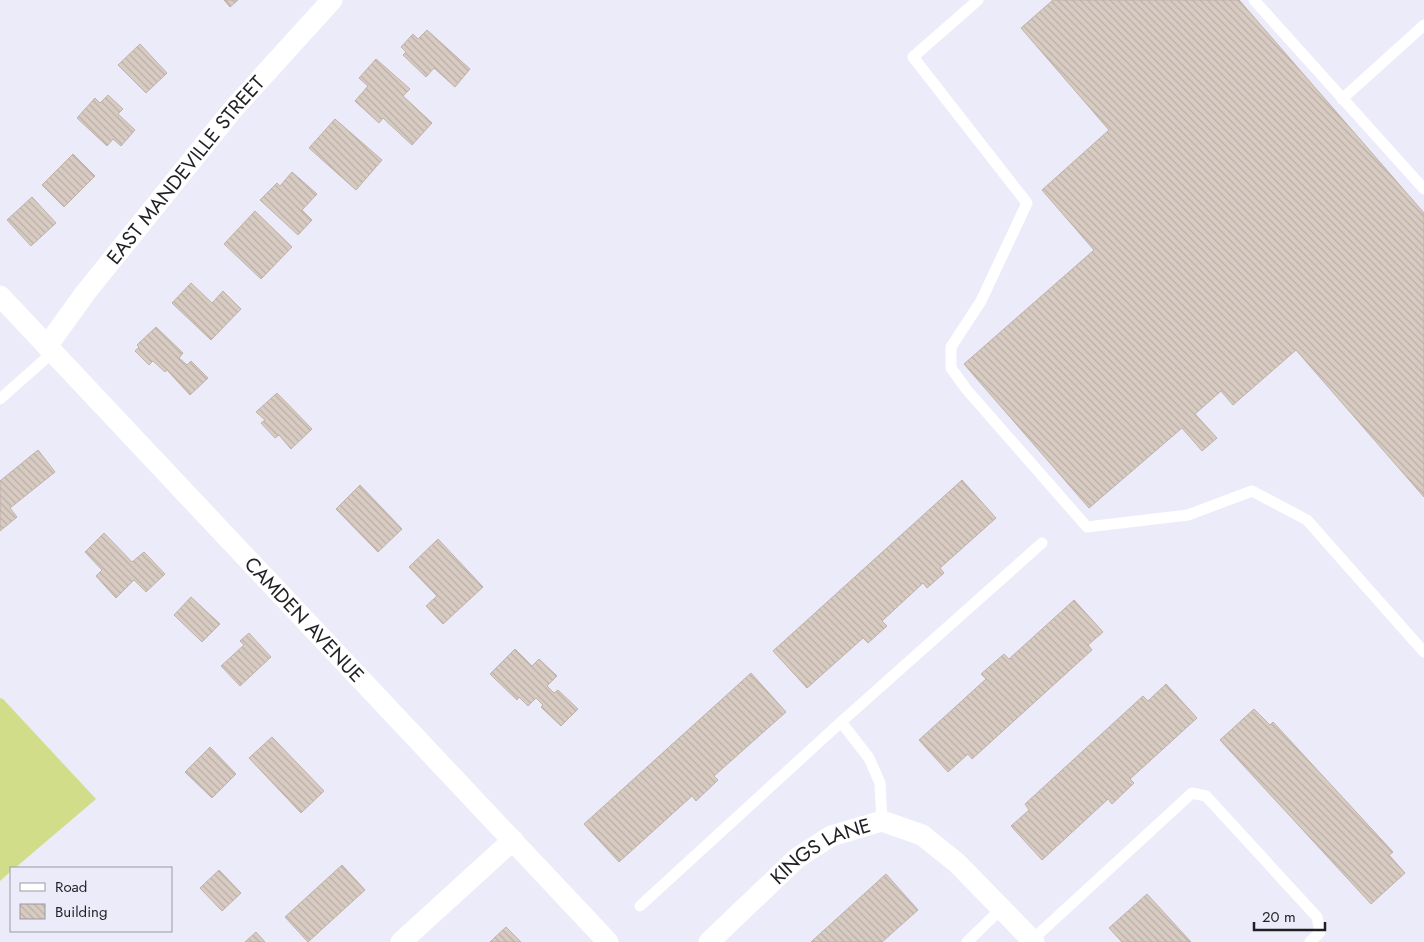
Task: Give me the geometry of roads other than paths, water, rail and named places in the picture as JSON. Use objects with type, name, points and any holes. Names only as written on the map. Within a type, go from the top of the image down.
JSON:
[{"type":"street","name":"EAST MANDEVILLE STREET","points":[[49,349],[86,292],[234,108],[332,0]]},
{"type":"street","name":"CAMDEN AVENUE","points":[[0,296],[608,942]]},
{"type":"street","name":"KINGS LANE","points":[[709,942],[798,858],[831,836],[882,820],[922,835],[957,863],[1033,941]]},
{"type":"street","points":[[401,942],[513,840]]},
{"type":"lane","points":[[978,0],[913,57],[1027,204],[981,302],[951,347],[951,368],[967,390],[1088,527],[1188,515],[1252,491],[1307,520],[1424,652]]},
{"type":"lane","points":[[1254,0],[1424,189]]},
{"type":"lane","points":[[1342,99],[1424,25]]},
{"type":"lane","points":[[0,399],[49,349]]},
{"type":"lane","points":[[640,906],[841,722],[1042,543]]},
{"type":"lane","points":[[841,722],[869,758],[880,783],[882,820]]},
{"type":"lane","points":[[1033,941],[1192,793],[1206,796],[1317,917],[1320,932],[1310,942]]},
{"type":"lane","points":[[967,942],[1001,909]]}]
